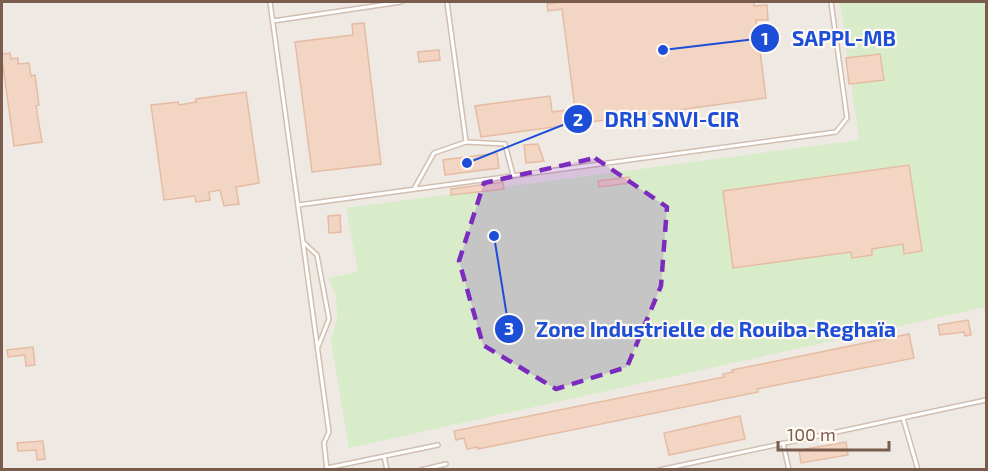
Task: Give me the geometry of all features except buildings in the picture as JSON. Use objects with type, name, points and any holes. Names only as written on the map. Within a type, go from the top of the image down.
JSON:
[{"type":"lane","points":[[270,2],[329,432],[324,443],[327,469],[438,445]]},
{"type":"lane","points":[[273,21],[401,2]]},
{"type":"lane","points":[[447,2],[466,142]]},
{"type":"lane","points":[[298,205],[836,132],[847,118],[831,2]]},
{"type":"lane","points":[[413,189],[434,153],[466,142],[505,144],[513,175]]},
{"type":"lane","points":[[303,242],[317,255],[329,319],[318,349]]},
{"type":"lane","points":[[659,470],[987,400]]},
{"type":"lane","points":[[903,418],[918,470]]},
{"type":"lane","points":[[783,443],[789,470]]},
{"type":"lane","points":[[384,456],[387,470]]},
{"type":"lane","points":[[421,470],[446,464]]},
{"type":"highlighted area","points":[[595,158],[667,207],[661,286],[627,367],[556,389],[483,345],[459,261],[484,183]]},
{"type":"shaded area","points":[[2,2],[986,2],[986,469],[2,469]]},
{"type":"green space","points":[[840,2],[986,2],[986,307],[349,448],[331,340],[337,319],[336,296],[328,278],[358,272],[346,208],[859,140]]},
{"type":"place","name":"SAPPL-MB","points":[[663,50]]},
{"type":"place","name":"DRH SNVI-CIR","points":[[467,163]]},
{"type":"place","name":"Zone Industrielle de Rouiba-Reghaïa","points":[[494,236]]}]
